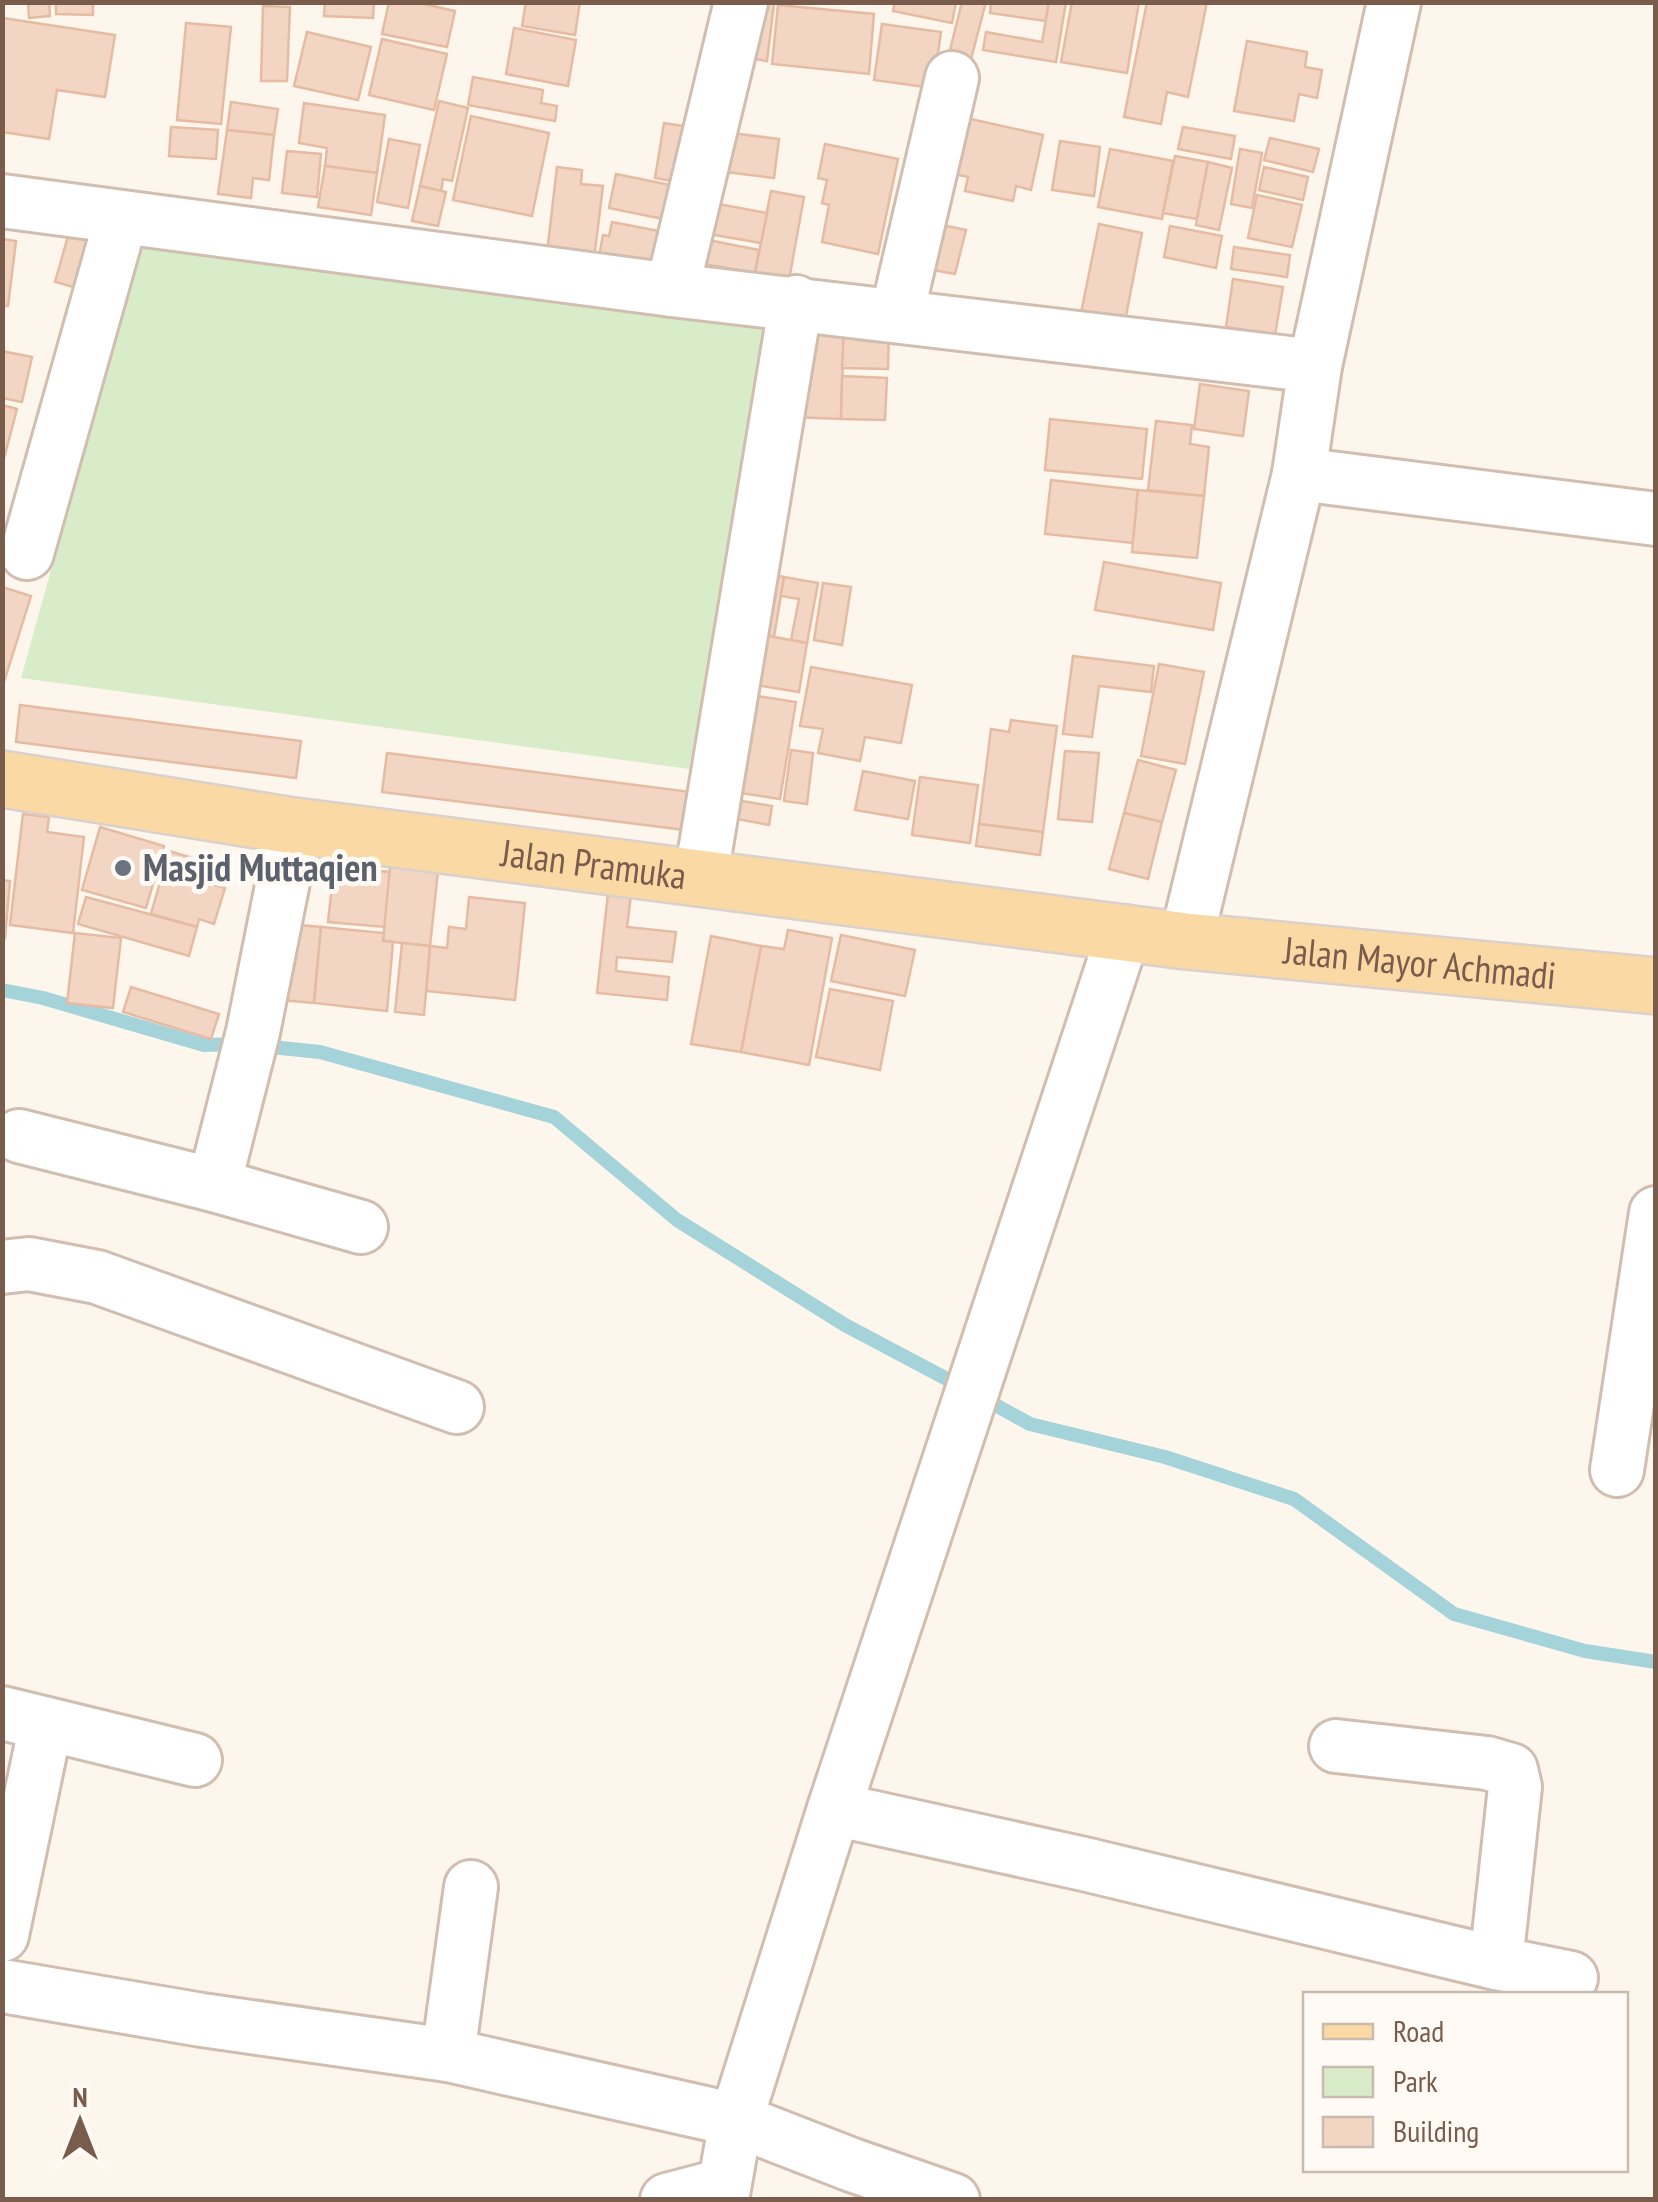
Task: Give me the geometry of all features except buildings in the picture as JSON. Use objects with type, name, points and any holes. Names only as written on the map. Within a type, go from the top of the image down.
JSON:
[{"type":"main road","name":"Jalan Pramuka","points":[[2,779],[294,826],[1186,940]]},
{"type":"main road","name":"Jalan Mayor Achmadi","points":[[1186,940],[1656,986]]},
{"type":"street","points":[[672,290],[741,2]]},
{"type":"street","points":[[1186,940],[1299,474],[1315,366],[1394,2]]},
{"type":"street","points":[[897,314],[952,78]]},
{"type":"street","points":[[2,201],[672,290],[1315,366]]},
{"type":"street","points":[[26,553],[121,219]]},
{"type":"street","points":[[701,876],[796,302]]},
{"type":"street","points":[[1299,474],[1656,519]]},
{"type":"street","points":[[214,1184],[246,1056],[294,826]]},
{"type":"street","points":[[668,2200],[723,2192],[736,2120],[834,1808],[1124,932]]},
{"type":"street","points":[[18,1136],[214,1184],[361,1227]]},
{"type":"street","points":[[1616,1470],[1656,1213]]},
{"type":"street","points":[[2,1267],[29,1264],[96,1278],[457,1408]]},
{"type":"street","points":[[2,1936],[24,1718],[195,1760]]},
{"type":"street","points":[[1336,1746],[1487,1763],[1511,1770],[1514,1787],[1496,1964]]},
{"type":"street","points":[[834,1808],[1496,1964],[1572,1978]]},
{"type":"street","points":[[448,2055],[471,1887]]},
{"type":"street","points":[[2,1986],[202,2020],[448,2055],[736,2120],[953,2200]]},
{"type":"green space","points":[[142,243],[771,319],[689,769],[21,678]]},
{"type":"waterway","points":[[2,990],[43,998],[204,1045],[239,1044]]},
{"type":"waterway","points":[[261,1046],[320,1052],[554,1117],[677,1220],[845,1325],[962,1387]]},
{"type":"waterway","points":[[981,1397],[1030,1424],[1165,1457],[1294,1499],[1454,1614],[1585,1651],[1656,1662]]},
{"type":"place","name":"Masjid Muttaqien","points":[[123,868]]}]
